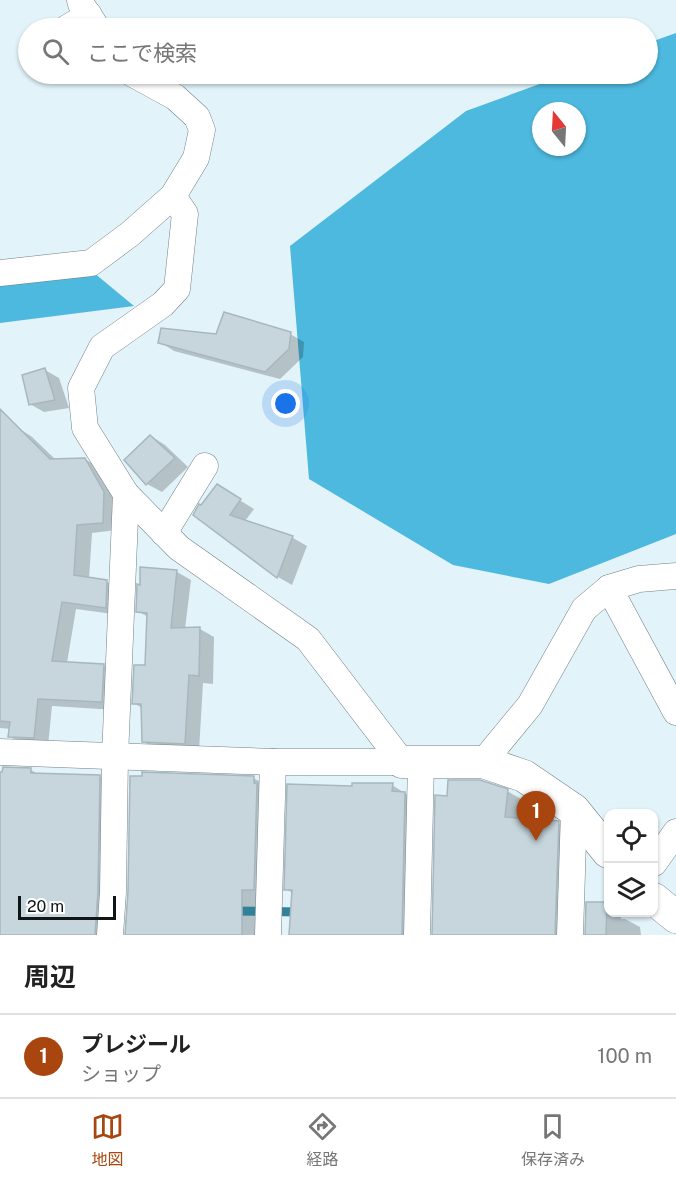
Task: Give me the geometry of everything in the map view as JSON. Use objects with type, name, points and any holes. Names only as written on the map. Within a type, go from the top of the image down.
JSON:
[{"type":"street","points":[[0,273],[91,263],[130,234],[173,196],[196,158],[202,130],[197,117],[175,97],[152,84]]},
{"type":"street","points":[[173,196],[185,214],[177,289],[163,304],[102,347],[81,388],[85,428],[126,494],[164,533],[179,548],[308,639],[412,762],[418,897],[417,931]]},
{"type":"street","points":[[164,533],[205,466]]},
{"type":"street","points":[[110,930],[126,494]]},
{"type":"street","points":[[483,762],[530,705],[584,609],[609,588],[639,579],[676,576]]},
{"type":"street","points":[[609,588],[676,712]]},
{"type":"street","points":[[0,752],[273,762],[483,762],[524,776],[574,810],[604,846]]},
{"type":"street","points":[[268,931],[273,762]]},
{"type":"street","points":[[570,935],[574,810]]},
{"type":"street","points":[[658,857],[676,832]]},
{"type":"street","points":[[658,902],[676,917]]},
{"type":"shaded area","points":[[676,33],[676,534],[549,584],[453,565],[309,479],[290,246],[466,111],[540,84],[658,84],[658,39]]},
{"type":"shaded area","points":[[76,258],[134,306],[0,323],[0,270]]},
{"type":"building","points":[[224,312],[291,332],[289,349],[265,372],[158,343],[161,328],[216,334]]},
{"type":"building","points":[[45,368],[55,400],[29,405],[22,375]]},
{"type":"building","points":[[0,409],[50,459],[85,458],[104,492],[103,523],[77,525],[74,575],[107,580],[106,608],[62,602],[52,661],[104,664],[102,702],[38,699],[34,738],[8,737],[10,722],[0,721]]},
{"type":"building","points":[[150,435],[175,458],[146,485],[124,460]]},
{"type":"building","points":[[217,484],[241,499],[230,515],[293,536],[277,578],[193,515],[199,504],[201,505]]},
{"type":"building","points":[[140,567],[177,570],[171,628],[200,627],[199,676],[189,675],[185,744],[142,742],[141,704],[132,704],[134,665],[145,665],[147,613],[136,612]]},
{"type":"building","points":[[3,767],[31,768],[31,773],[100,775],[95,935],[0,935],[0,772]]},
{"type":"building","points":[[142,772],[254,776],[254,783],[257,784],[254,890],[242,890],[242,935],[125,935],[130,776],[142,776]]},
{"type":"building","points":[[448,780],[480,780],[508,789],[505,817],[559,821],[555,935],[432,935],[435,795],[447,796]]},
{"type":"building","points":[[352,783],[393,783],[392,791],[405,792],[402,935],[289,935],[292,890],[284,890],[287,784],[352,786]]},
{"type":"building","points":[[586,902],[604,902],[606,935],[585,935]]},
{"type":"waterway","points":[[231,911],[301,912]]},
{"type":"place","name":"プレジール","points":[[536,841]]}]
